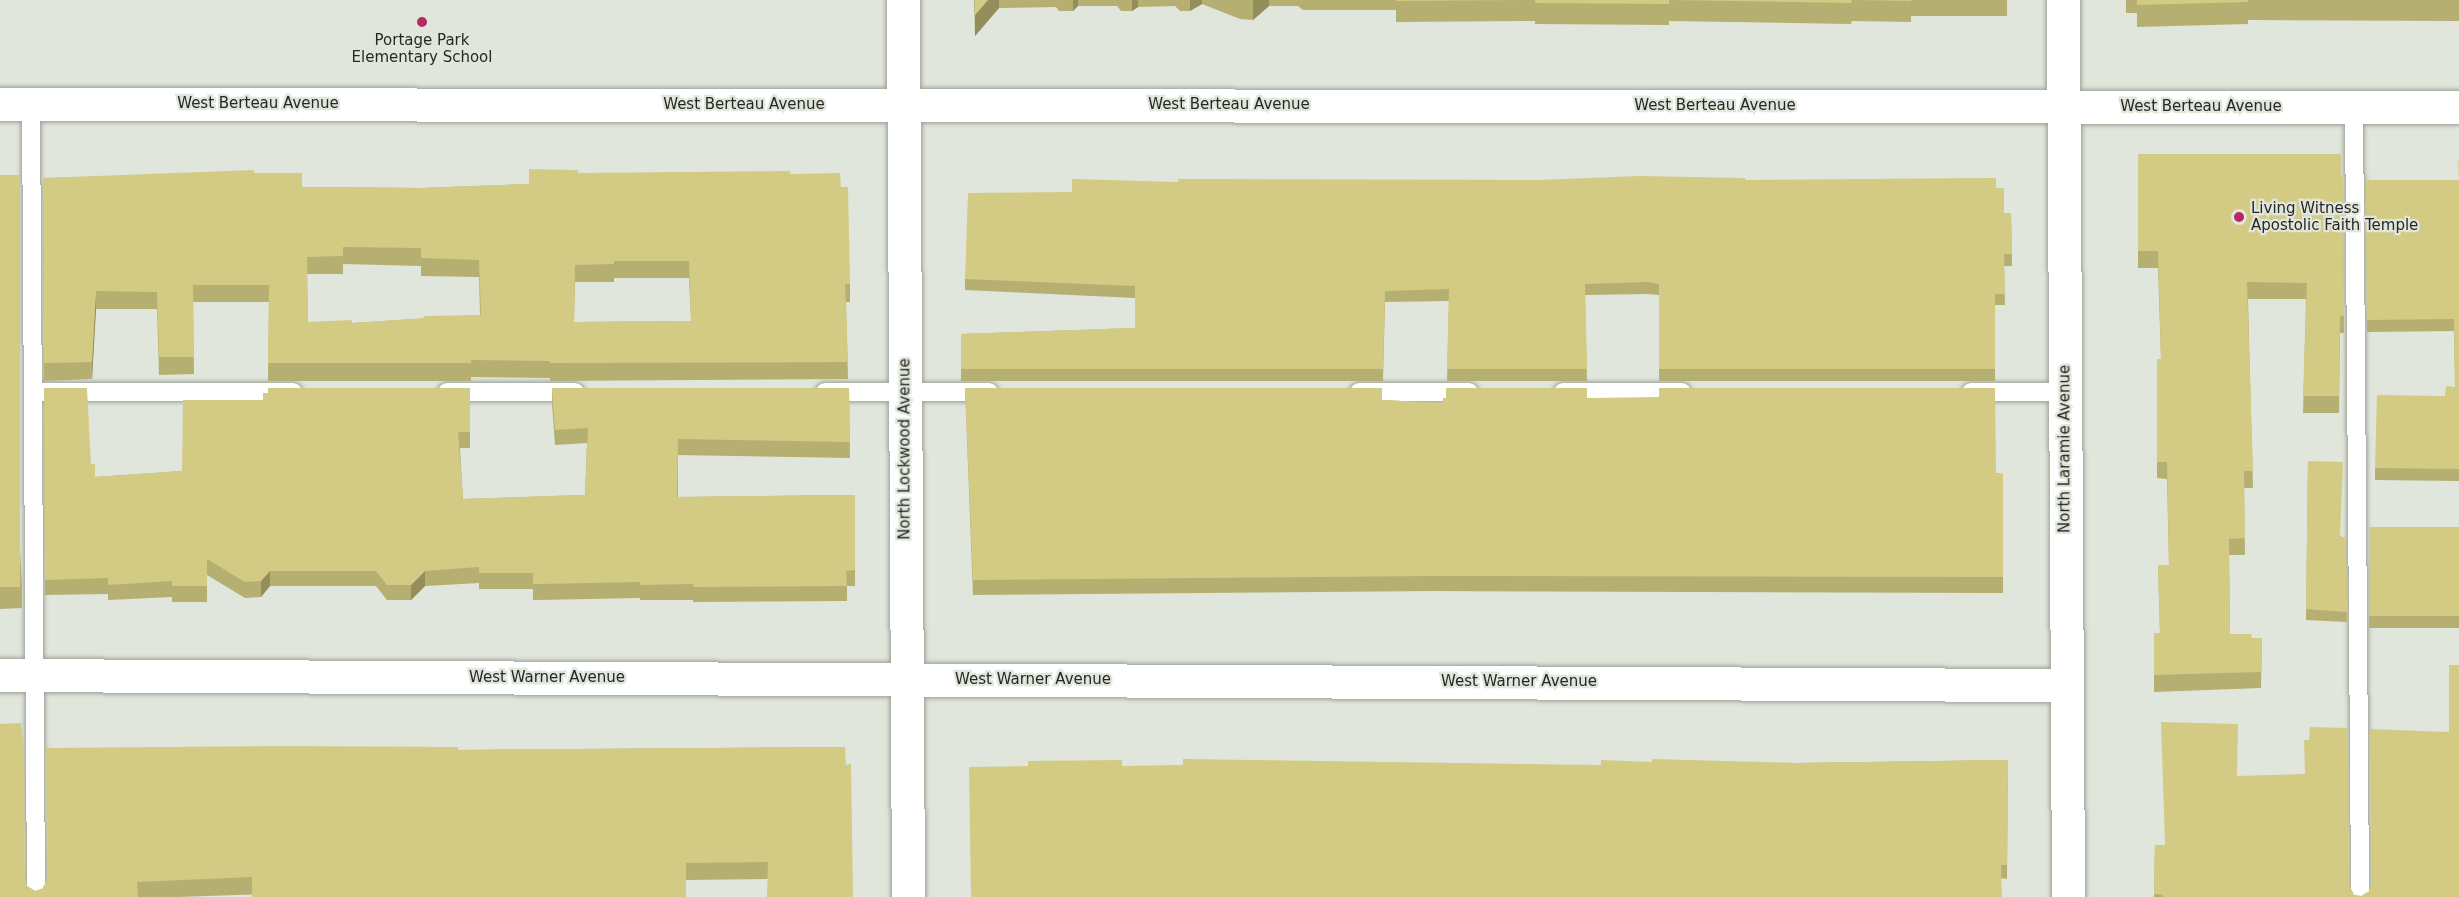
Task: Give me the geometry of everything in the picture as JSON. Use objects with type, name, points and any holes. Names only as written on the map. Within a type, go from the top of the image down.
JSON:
[{"type":"street","name":"North Lockwood Avenue","points":[[903,0],[908,897]]},
{"type":"street","name":"North Laramie Avenue","points":[[2063,0],[2068,897]]},
{"type":"street","name":"West Berteau Avenue","points":[[16,104],[2459,107]]},
{"type":"street","name":"West Warner Avenue","points":[[0,675],[2067,685]]},
{"type":"lane","points":[[16,104],[33,392],[36,897]]},
{"type":"lane","points":[[2354,107],[2360,897]]},
{"type":"lane","points":[[33,392],[307,392]]},
{"type":"lane","points":[[426,392],[593,392]]},
{"type":"lane","points":[[807,392],[1002,392]]},
{"type":"lane","points":[[1336,392],[1491,392]]},
{"type":"lane","points":[[1539,392],[1695,392]]},
{"type":"lane","points":[[1957,392],[2065,392]]},
{"type":"building","points":[[975,0],[988,0],[975,15]]},
{"type":"building","points":[[1396,0],[1535,0],[1396,1]]},
{"type":"building","points":[[1535,0],[1669,0],[1669,4],[1535,3]]},
{"type":"building","points":[[1669,0],[1852,0],[1851,3]]},
{"type":"building","points":[[1852,0],[1911,0],[1911,1]]},
{"type":"building","points":[[2137,0],[2248,0],[2248,2],[2137,5]]},
{"type":"building","points":[[2138,154],[2341,154],[2344,316],[2340,316],[2339,396],[2303,396],[2307,283],[2247,282],[2253,471],[2244,471],[2245,538],[2229,539],[2230,634],[2251,634],[2252,638],[2262,638],[2261,672],[2154,675],[2154,633],[2160,633],[2158,565],[2169,565],[2167,462],[2157,462],[2157,359],[2161,359],[2158,251],[2138,251]]},
{"type":"building","points":[[529,169],[578,170],[578,173],[790,171],[790,174],[840,173],[841,187],[848,187],[850,284],[845,284],[848,362],[550,363],[550,361],[471,360],[471,363],[268,363],[269,285],[193,285],[194,357],[159,357],[157,292],[96,291],[92,362],[44,363],[43,178],[254,170],[254,173],[302,173],[302,187],[422,188],[529,184]],"holes":[[[343,247],[421,248],[421,258],[479,260],[481,315],[424,316],[424,318],[352,323],[352,320],[308,322],[307,257],[343,256]],[[614,261],[689,261],[691,321],[574,322],[575,265],[614,264]]]},
{"type":"building","points":[[0,175],[20,175],[20,587],[0,587]]},
{"type":"building","points":[[1640,176],[1745,178],[1745,180],[1996,178],[1996,188],[2004,188],[2004,213],[2011,213],[2012,254],[2004,254],[2005,294],[1995,294],[1995,369],[1659,369],[1659,284],[1647,282],[1585,284],[1587,369],[1447,369],[1449,289],[1385,291],[1383,369],[961,369],[961,334],[1135,328],[1135,286],[965,279],[968,193],[1072,192],[1072,179],[1178,182],[1178,179],[1537,180]]},
{"type":"building","points":[[2366,180],[2459,180],[2459,469],[2375,468],[2377,395],[2445,396],[2446,386],[2455,387],[2454,319],[2367,320]]},
{"type":"building","points":[[44,388],[87,388],[91,464],[95,464],[95,477],[182,471],[183,400],[263,400],[263,393],[268,393],[268,388],[470,388],[470,432],[458,432],[463,499],[585,495],[588,428],[555,430],[552,388],[849,388],[850,442],[678,439],[677,497],[855,495],[855,570],[846,571],[847,586],[693,587],[693,584],[640,585],[640,582],[533,584],[533,573],[479,573],[479,567],[425,571],[411,585],[387,585],[376,571],[270,571],[261,581],[245,582],[207,559],[207,586],[172,586],[172,581],[108,585],[108,578],[45,580]]},
{"type":"building","points":[[965,388],[1382,388],[1382,400],[1443,403],[1443,398],[1446,398],[1446,388],[1587,388],[1587,398],[1659,397],[1659,388],[1995,388],[1996,473],[2003,474],[2003,577],[1433,576],[973,580]]},
{"type":"building","points":[[2308,461],[2343,462],[2340,537],[2346,537],[2347,612],[2306,609]]},
{"type":"building","points":[[2369,527],[2459,527],[2459,616],[2369,616]]},
{"type":"building","points":[[2449,665],[2459,665],[2459,897],[2163,897],[2163,895],[2154,894],[2155,845],[2165,845],[2161,722],[2238,724],[2237,776],[2305,774],[2304,740],[2309,740],[2310,727],[2348,728],[2349,885],[2354,895],[2361,896],[2369,891],[2371,885],[2370,729],[2449,732]]},
{"type":"building","points":[[21,723],[24,749],[25,880],[27,886],[35,891],[42,889],[47,880],[46,748],[281,746],[458,747],[458,750],[845,747],[846,765],[851,764],[853,897],[767,897],[768,862],[686,863],[686,897],[252,897],[252,877],[137,882],[138,897],[0,897],[0,724]]},
{"type":"building","points":[[1183,759],[1601,765],[1601,760],[1652,762],[1652,759],[1797,763],[2008,760],[2007,865],[2001,865],[2002,897],[971,897],[969,767],[1028,766],[1028,761],[1122,760],[1122,766],[1183,765]]},
{"type":"place","name":"Portage Park Elementary School","points":[[422,22]]},
{"type":"place","name":"Living Witness Apostolic Faith Temple","points":[[2239,217]]}]
